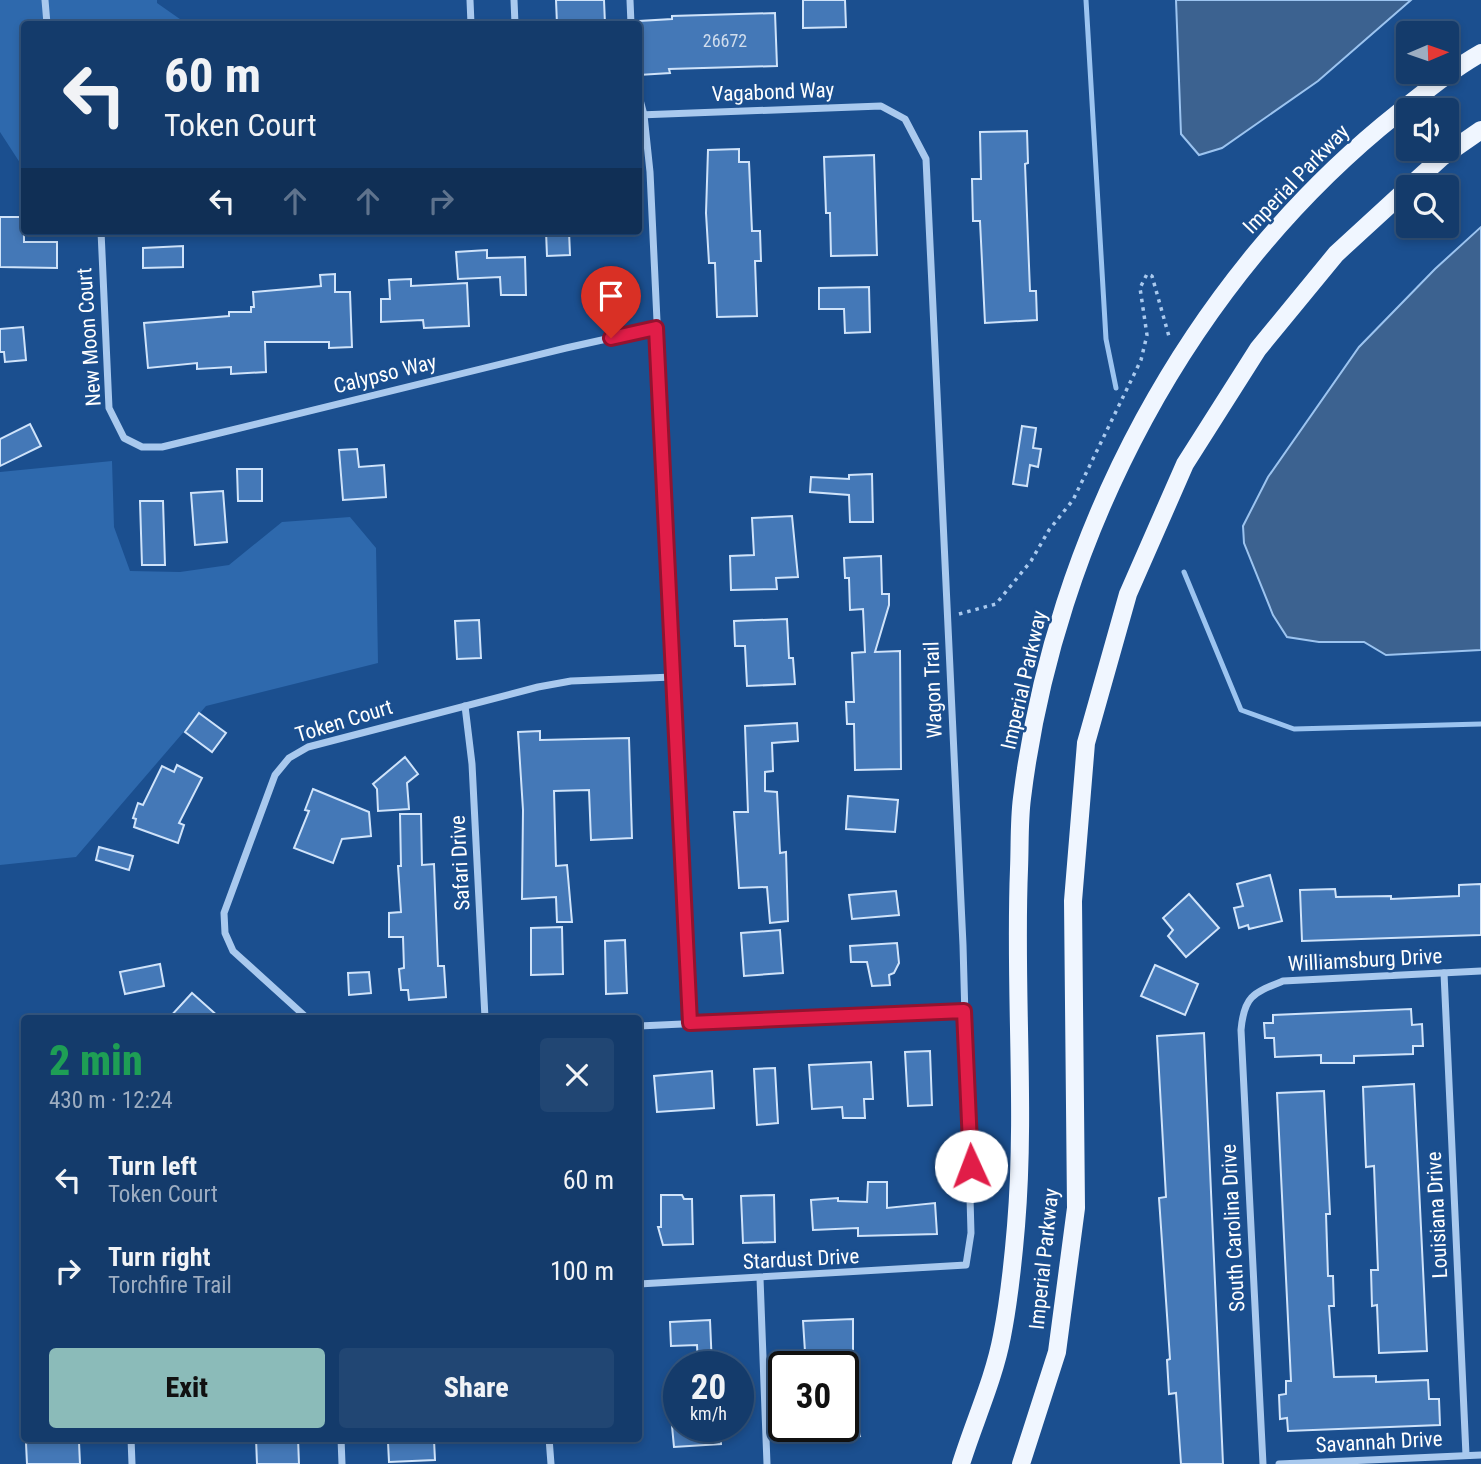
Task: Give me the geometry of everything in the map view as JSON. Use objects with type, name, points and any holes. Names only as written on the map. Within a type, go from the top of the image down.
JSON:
[{"type":"main road","name":"Imperial Parkway","points":[[961,1464],[1002,1338],[1016,1225],[1020,1112],[1016,947],[1021,799],[1046,667],[1087,537],[1154,401],[1220,298],[1272,233],[1349,152],[1457,67],[1481,53]]},
{"type":"main road","name":"Imperial Parkway","points":[[1422,175],[1441,157],[1481,130]]},
{"type":"main road","name":"Imperial Parkway","points":[[1021,1464],[1057,1352],[1076,1208],[1073,901],[1086,743],[1128,594],[1185,464],[1258,349],[1336,254],[1396,199]]},
{"type":"street","points":[[45,0],[47,21]]},
{"type":"street","points":[[470,0],[471,21]]},
{"type":"street","points":[[514,0],[515,21]]},
{"type":"street","points":[[630,0],[631,21]]},
{"type":"street","name":"Vagabond Way","points":[[642,115],[881,106],[905,119]]},
{"type":"street","name":"Wagon Trail","points":[[905,119],[926,159],[964,1011],[971,1233],[965,1265]]},
{"type":"street","points":[[642,121],[650,172],[690,1023]]},
{"type":"street","name":"New Moon Court","points":[[101,235],[109,408],[124,438]]},
{"type":"street","name":"Calypso Way","points":[[124,438],[142,447],[162,447],[656,328]]},
{"type":"street","name":"Token Court","points":[[304,1015],[240,959],[225,933],[224,913],[275,775],[289,758],[308,747],[571,681],[673,677]]},
{"type":"street","name":"Safari Drive","points":[[465,706],[472,764],[485,1015]]},
{"type":"street","name":"Williamsburg Drive","points":[[1253,993],[1283,981],[1481,971]]},
{"type":"street","name":"Louisiana Drive","points":[[1444,973],[1466,1455]]},
{"type":"street","name":"South Carolina Drive","points":[[1253,993],[1242,1010],[1241,1030],[1263,1464]]},
{"type":"street","points":[[642,1026],[964,1011]]},
{"type":"street","name":"Stardust Drive","points":[[642,1284],[965,1265]]},
{"type":"street","points":[[760,1278],[767,1464]]},
{"type":"street","points":[[131,1442],[132,1464]]},
{"type":"street","points":[[341,1442],[342,1464]]},
{"type":"street","points":[[549,1442],[551,1464]]},
{"type":"street","name":"Savannah Drive","points":[[1279,1464],[1481,1455]]},
{"type":"path","points":[[947,617],[996,604],[1031,561],[1049,530],[1073,500],[1141,360],[1147,335],[1140,288],[1147,274],[1152,276],[1170,340]]},
{"type":"shaded area","points":[[0,0],[157,0],[157,3],[183,21],[21,21],[21,164],[0,132]]},
{"type":"shaded area","points":[[1176,0],[1411,0],[1318,81],[1222,148],[1199,155],[1181,134]]},
{"type":"shaded area","points":[[1481,227],[1481,650],[1386,655],[1364,642],[1319,642],[1287,637],[1273,615],[1244,543],[1243,526],[1268,477],[1359,347],[1435,269]]},
{"type":"shaded area","points":[[112,461],[114,527],[130,571],[180,572],[229,565],[282,522],[350,517],[376,548],[378,663],[206,706],[76,857],[0,865],[0,472]]},
{"type":"building","points":[[556,0],[604,0],[605,21],[557,21]]},
{"type":"building","points":[[803,0],[845,0],[846,27],[803,28]]},
{"type":"building","points":[[775,13],[777,66],[669,69],[670,73],[642,75],[642,21],[639,21],[672,19],[672,16]]},
{"type":"building","points":[[1027,131],[1028,163],[1025,164],[1030,291],[1036,291],[1037,320],[985,323],[980,221],[973,221],[972,179],[981,179],[980,132]]},
{"type":"building","points":[[739,149],[739,162],[749,162],[752,231],[760,231],[761,261],[755,261],[757,316],[717,317],[715,263],[709,263],[706,213],[708,150]]},
{"type":"building","points":[[874,155],[877,255],[831,256],[824,157]]},
{"type":"building","points":[[0,217],[21,217],[21,235],[24,235],[24,242],[57,242],[57,268],[0,267]]},
{"type":"building","points":[[546,235],[569,235],[570,255],[547,256]]},
{"type":"building","points":[[183,246],[183,267],[143,268],[143,248]]},
{"type":"building","points":[[487,250],[487,258],[525,257],[526,295],[501,295],[500,277],[458,279],[456,252]]},
{"type":"building","points":[[335,274],[335,292],[350,292],[352,347],[329,348],[329,342],[265,342],[266,372],[231,374],[231,367],[197,369],[197,363],[148,368],[144,323],[229,316],[229,312],[251,312],[251,307],[254,307],[253,292],[321,286],[320,275]]},
{"type":"building","points":[[411,279],[411,286],[467,283],[469,326],[424,328],[423,320],[381,322],[381,299],[390,299],[389,280]]},
{"type":"building","points":[[869,287],[870,332],[845,333],[844,309],[819,309],[819,288]]},
{"type":"building","points":[[23,327],[26,360],[5,362],[4,352],[0,352],[0,329]]},
{"type":"building","points":[[30,424],[41,446],[0,466],[0,439]]},
{"type":"building","points":[[1022,426],[1036,428],[1033,448],[1041,449],[1038,467],[1030,465],[1027,486],[1013,484]]},
{"type":"building","points":[[357,449],[359,467],[384,465],[386,497],[343,500],[339,450]]},
{"type":"building","points":[[237,469],[262,469],[262,501],[238,501]]},
{"type":"building","points":[[872,474],[873,522],[850,522],[849,495],[810,492],[811,477],[849,479],[849,475]]},
{"type":"building","points":[[223,491],[227,542],[195,545],[191,493]]},
{"type":"building","points":[[140,501],[163,501],[165,565],[142,565]]},
{"type":"building","points":[[792,516],[798,577],[776,578],[777,589],[731,590],[730,556],[754,555],[752,518]]},
{"type":"building","points":[[881,556],[882,594],[889,594],[889,605],[875,652],[900,651],[901,769],[855,770],[854,724],[847,724],[846,702],[854,702],[852,653],[865,652],[863,609],[850,610],[849,578],[845,578],[844,558]]},
{"type":"building","points":[[787,619],[789,658],[793,658],[795,684],[747,686],[745,646],[735,646],[734,621]]},
{"type":"building","points":[[479,620],[481,658],[457,659],[455,621]]},
{"type":"building","points":[[199,713],[226,733],[212,752],[185,732]]},
{"type":"building","points":[[797,723],[798,741],[772,743],[773,771],[765,772],[765,791],[777,792],[780,853],[786,852],[788,921],[770,923],[767,887],[739,888],[734,812],[748,812],[745,726]]},
{"type":"building","points":[[540,731],[540,740],[629,738],[632,838],[591,840],[589,790],[554,791],[556,866],[567,865],[572,922],[557,922],[556,897],[522,899],[523,810],[518,732]]},
{"type":"building","points":[[405,757],[418,774],[407,783],[409,809],[378,811],[377,789],[373,784]]},
{"type":"building","points":[[177,765],[202,778],[179,823],[184,825],[178,843],[134,827],[136,819],[133,818],[138,803],[143,805],[162,766],[174,772]]},
{"type":"building","points":[[313,789],[369,812],[371,836],[342,839],[333,863],[294,848],[309,811],[305,810]]},
{"type":"building","points":[[848,796],[898,800],[895,832],[846,829]]},
{"type":"building","points":[[400,814],[421,814],[422,865],[434,864],[438,966],[444,966],[446,997],[409,1000],[408,990],[401,990],[399,969],[404,968],[403,937],[389,937],[389,913],[401,912],[398,866],[401,866]]},
{"type":"building","points":[[99,847],[133,856],[129,870],[96,860]]},
{"type":"building","points":[[1270,875],[1282,921],[1249,929],[1248,925],[1239,928],[1234,908],[1243,906],[1237,884]]},
{"type":"building","points":[[1481,884],[1481,935],[1302,941],[1300,890],[1335,889],[1336,897],[1391,896],[1391,899],[1459,896],[1459,885]]},
{"type":"building","points":[[896,891],[899,915],[852,919],[849,895]]},
{"type":"building","points":[[1189,894],[1219,928],[1186,957],[1168,936],[1173,930],[1163,918]]},
{"type":"building","points":[[562,927],[563,974],[531,975],[531,928]]},
{"type":"building","points":[[780,930],[783,973],[744,976],[741,933]]},
{"type":"building","points":[[625,940],[627,993],[606,994],[605,941]]},
{"type":"building","points":[[897,943],[899,963],[894,973],[889,975],[890,985],[872,986],[867,962],[851,962],[850,946]]},
{"type":"building","points":[[160,964],[164,986],[125,994],[120,972]]},
{"type":"building","points":[[1155,965],[1198,984],[1185,1015],[1141,996]]},
{"type":"building","points":[[369,972],[371,993],[349,995],[348,973]]},
{"type":"building","points":[[192,993],[217,1015],[172,1015]]},
{"type":"building","points":[[1411,1009],[1412,1025],[1422,1024],[1423,1046],[1413,1046],[1413,1054],[1354,1056],[1354,1063],[1321,1063],[1321,1055],[1275,1057],[1274,1038],[1265,1038],[1264,1023],[1273,1023],[1273,1015]]},
{"type":"building","points":[[1204,1033],[1223,1464],[1181,1464],[1176,1393],[1169,1394],[1167,1360],[1170,1359],[1159,1198],[1166,1197],[1157,1036]]},
{"type":"building","points":[[930,1051],[932,1105],[908,1106],[905,1052]]},
{"type":"building","points":[[871,1062],[873,1099],[864,1099],[865,1118],[843,1118],[842,1107],[812,1109],[809,1065]]},
{"type":"building","points":[[775,1068],[778,1123],[757,1125],[754,1069]]},
{"type":"building","points":[[712,1071],[714,1108],[657,1112],[654,1076]]},
{"type":"building","points":[[1414,1084],[1427,1351],[1379,1353],[1377,1305],[1372,1306],[1371,1270],[1378,1270],[1374,1166],[1366,1167],[1363,1087]]},
{"type":"building","points":[[1324,1091],[1330,1214],[1326,1214],[1328,1276],[1333,1276],[1334,1306],[1329,1306],[1334,1377],[1376,1376],[1376,1382],[1428,1380],[1429,1399],[1439,1399],[1440,1425],[1288,1431],[1287,1418],[1280,1419],[1279,1395],[1286,1394],[1286,1381],[1291,1381],[1277,1093]]},
{"type":"building","points":[[868,1182],[887,1182],[887,1208],[935,1203],[937,1234],[858,1236],[858,1228],[813,1230],[811,1200],[838,1198],[838,1201],[867,1202]]},
{"type":"building","points":[[661,1195],[682,1195],[684,1199],[692,1199],[693,1244],[663,1245],[658,1227],[661,1227]]},
{"type":"building","points":[[774,1195],[775,1242],[743,1243],[741,1196]]},
{"type":"building","points":[[853,1319],[853,1351],[805,1351],[803,1321]]},
{"type":"building","points":[[710,1320],[711,1351],[697,1351],[697,1345],[671,1346],[670,1322]]},
{"type":"building","points":[[79,1442],[80,1464],[27,1464],[26,1443]]},
{"type":"building","points":[[256,1442],[298,1442],[299,1464],[257,1464]]},
{"type":"building","points":[[388,1442],[434,1442],[435,1460],[389,1462]]},
{"type":"building","points":[[674,1442],[721,1442],[721,1444],[674,1447]]},
{"type":"waterway","points":[[1086,0],[1106,339],[1116,388]]},
{"type":"waterway","points":[[1184,572],[1241,710],[1294,729],[1481,724]]},
{"type":"route","points":[[611,338],[656,328],[690,1023],[964,1011],[971,1166]]}]
